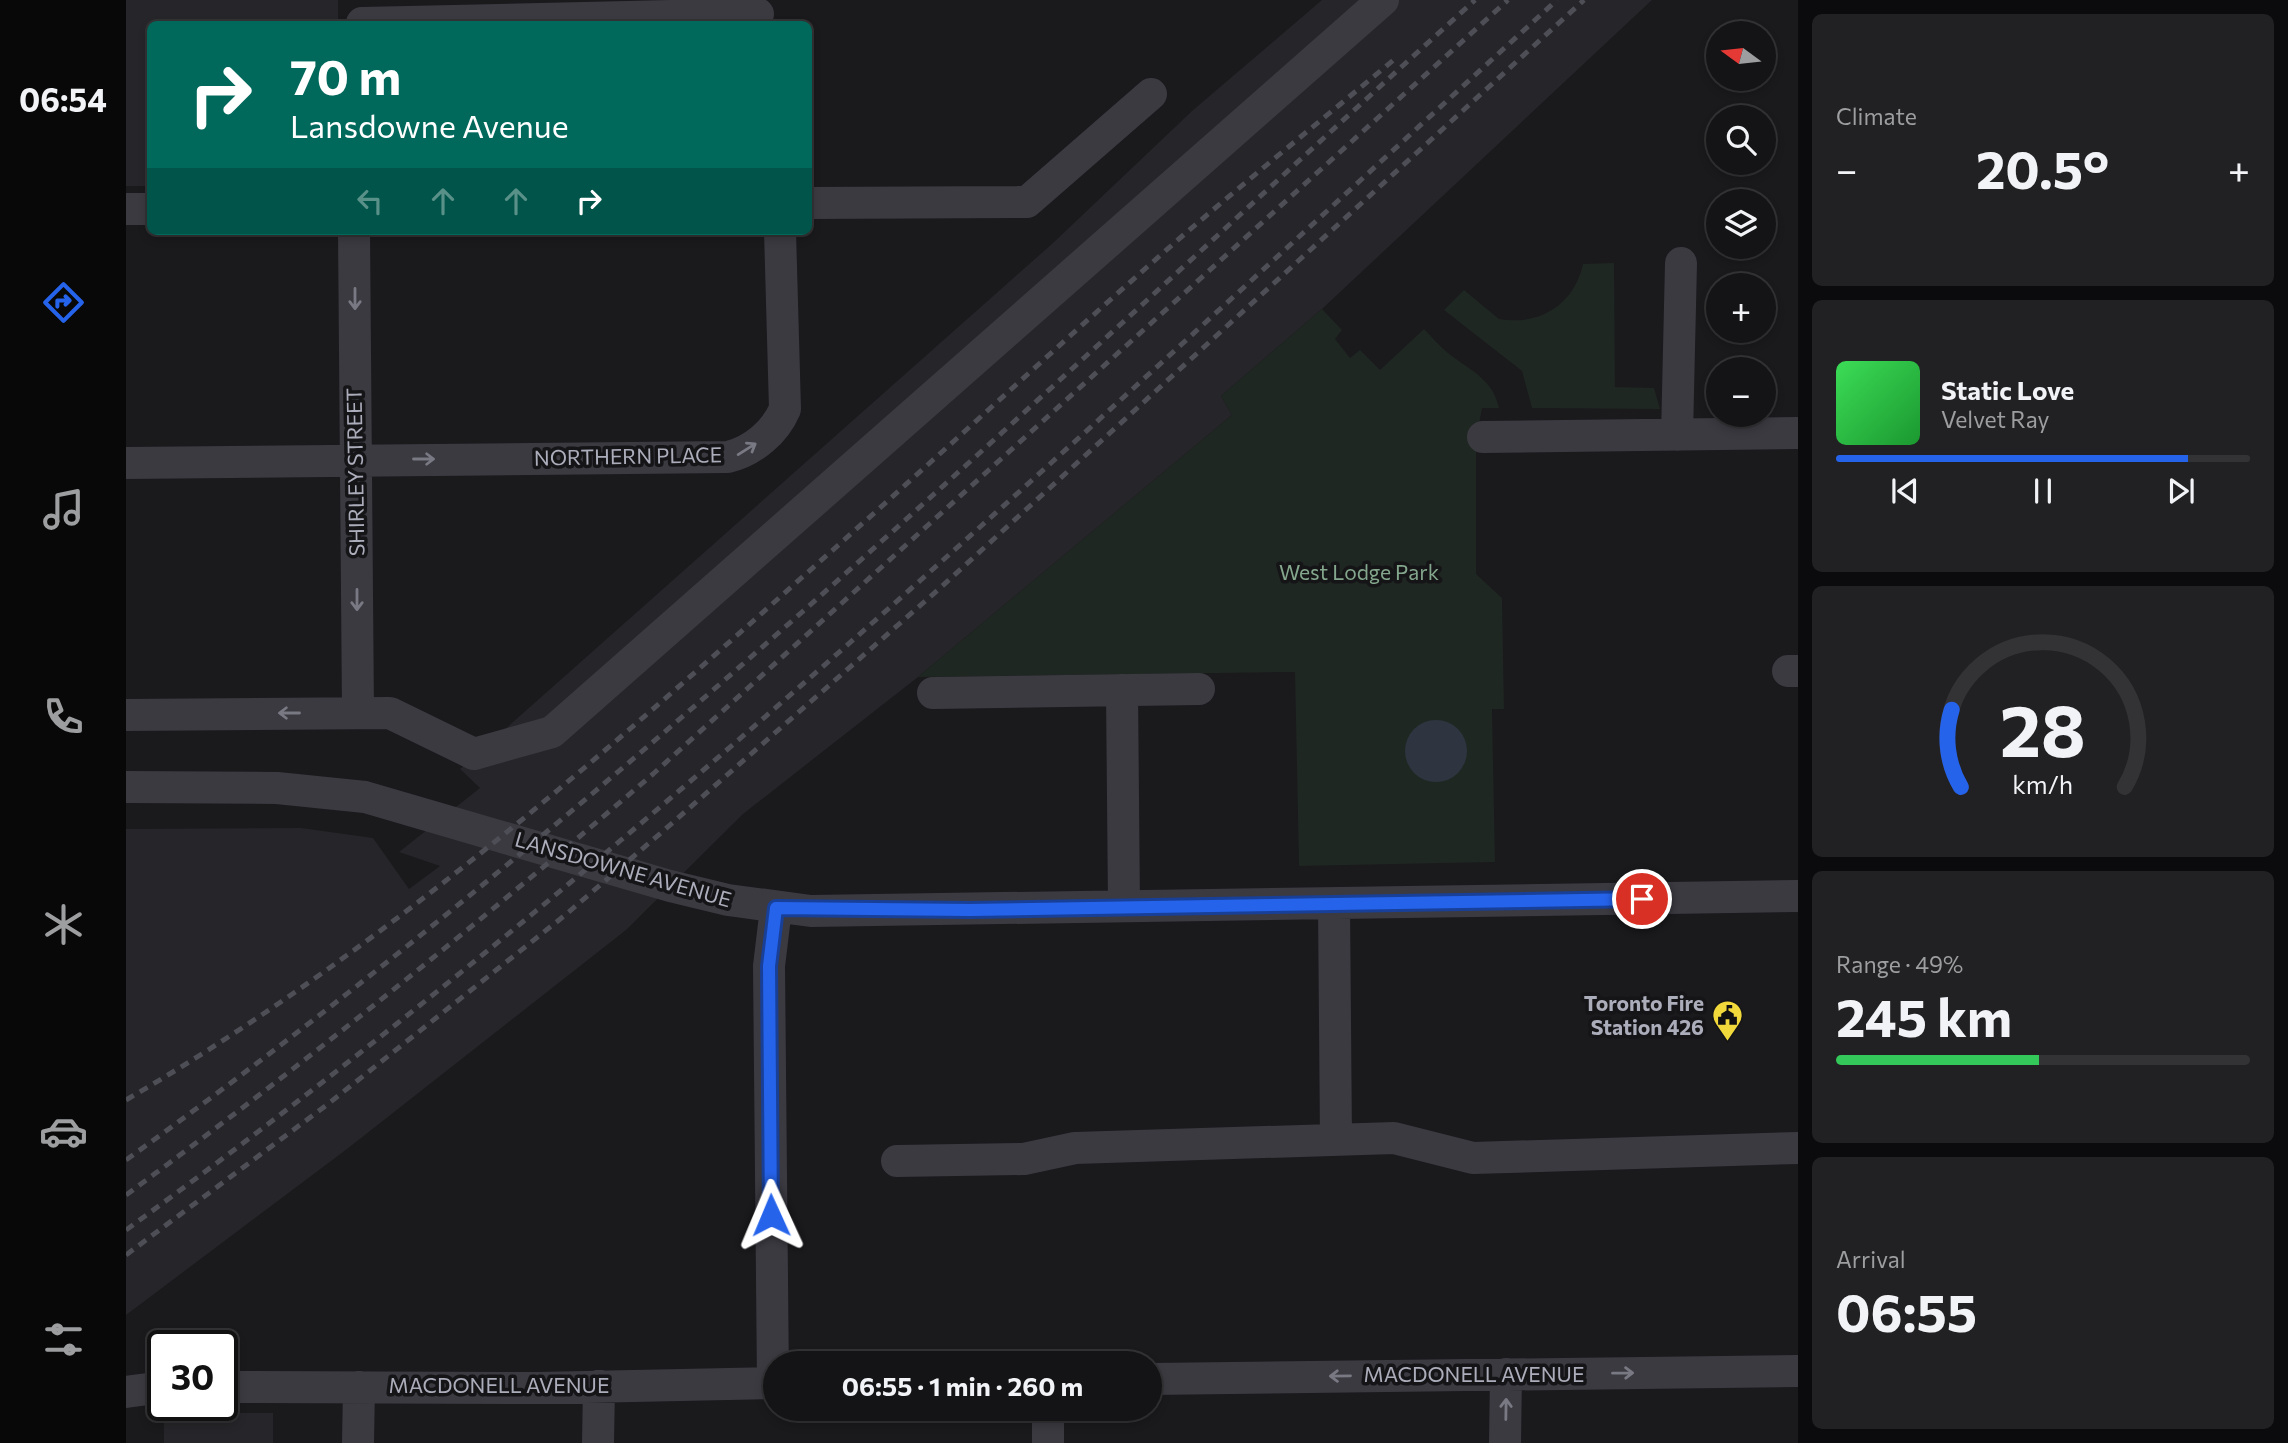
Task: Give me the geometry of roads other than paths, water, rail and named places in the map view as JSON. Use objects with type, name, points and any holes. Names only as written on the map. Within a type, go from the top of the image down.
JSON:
[{"type":"street","points":[[126,715],[390,713],[474,754],[552,732],[1383,0]]},
{"type":"street","points":[[362,16],[567,9],[758,13]]},
{"type":"street","points":[[812,203],[1027,202],[1150,94]]},
{"type":"street","points":[[126,209],[147,209]]},
{"type":"street","name":"SHIRLEY STREET","points":[[354,235],[358,713]]},
{"type":"street","name":"NORTHERN PLACE","points":[[126,463],[728,457],[746,453],[779,423],[785,409],[780,235]]},
{"type":"street","points":[[1677,435],[1681,263]]},
{"type":"street","points":[[1483,437],[1798,433]]},
{"type":"street","points":[[933,693],[1199,689]]},
{"type":"street","points":[[1122,690],[1124,906]]},
{"type":"street","name":"LANSDOWNE AVENUE","points":[[126,787],[277,788],[365,797],[670,886],[776,908],[824,911],[1798,896]]},
{"type":"street","points":[[1334,904],[1336,1140]]},
{"type":"street","points":[[774,1351],[769,966],[776,908]]},
{"type":"street","points":[[897,1161],[1024,1159],[1075,1148],[1394,1138],[1473,1158],[1798,1148]]},
{"type":"street","name":"MACDONELL AVENUE","points":[[1162,1380],[1798,1371]]},
{"type":"street","points":[[1505,1443],[1506,1374]]},
{"type":"street","name":"MACDONELL AVENUE","points":[[238,1387],[763,1383]]},
{"type":"street","points":[[598,1443],[599,1386]]},
{"type":"street","points":[[358,1443],[359,1387]]},
{"type":"street","points":[[126,1392],[147,1389]]},
{"type":"street","points":[[1048,1421],[1048,1443]]},
{"type":"railway","points":[[126,1160],[304,1027],[478,888],[649,745],[817,599],[1475,0]]},
{"type":"railway","points":[[126,1195],[261,1094],[393,990],[653,774],[1508,0]]},
{"type":"railway","points":[[126,1230],[315,1088],[500,941],[681,790],[1035,478],[1557,0]]},
{"type":"railway","points":[[126,1255],[328,1104],[564,916],[662,832],[939,589],[1584,0]]},
{"type":"railway","points":[[126,1100],[219,1043],[310,982],[485,850],[735,637],[1180,238],[1396,58]]},
{"type":"place","name":"Toronto Fire Station 426","points":[[1727,1043]]},
{"type":"park label","name":"West Lodge Park","points":[[1359,573]]}]
